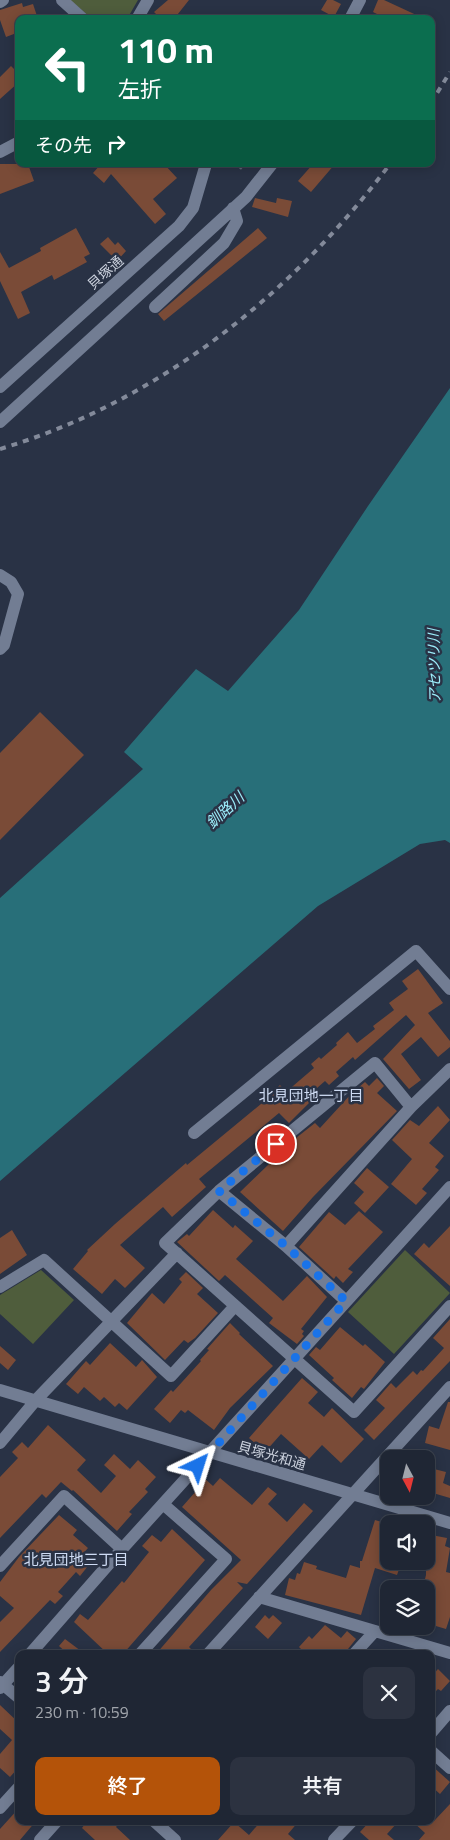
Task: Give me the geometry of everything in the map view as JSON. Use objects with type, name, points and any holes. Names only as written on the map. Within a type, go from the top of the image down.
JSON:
[{"type":"street","points":[[62,0],[79,15]]},
{"type":"street","points":[[139,15],[148,0]]},
{"type":"street","points":[[352,15],[360,0]]},
{"type":"street","points":[[0,152],[15,144]]},
{"type":"street","name":"貝塚通","points":[[0,387],[179,226],[193,208],[205,167]]},
{"type":"street","points":[[0,422],[233,208],[266,167]]},
{"type":"street","points":[[155,307],[224,243],[237,221],[233,208]]},
{"type":"street","points":[[0,575],[11,582],[18,594],[4,645],[0,649]]},
{"type":"street","points":[[194,1133],[416,951],[450,989]]},
{"type":"street","points":[[411,1107],[375,1063],[219,1191],[165,1243],[354,1412],[450,1306]]},
{"type":"street","points":[[286,1246],[411,1107],[450,1069]]},
{"type":"street","points":[[34,1650],[209,1452],[450,1187]]},
{"type":"street","points":[[219,1191],[286,1246],[346,1301]]},
{"type":"street","points":[[0,1443],[36,1400],[177,1253]]},
{"type":"street","points":[[0,1287],[44,1260],[171,1376],[235,1306]]},
{"type":"street","points":[[212,1650],[450,1388]]},
{"type":"street","name":"貝塚光和通","points":[[0,1390],[450,1523]]},
{"type":"street","points":[[0,1566],[64,1496],[122,1549]]},
{"type":"street","points":[[144,1650],[226,1559],[163,1504]]},
{"type":"street","points":[[259,1597],[450,1653]]},
{"type":"street","points":[[358,1650],[375,1631]]},
{"type":"street","points":[[15,1671],[1,1685],[15,1695]]},
{"type":"street","points":[[435,1728],[450,1711]]},
{"type":"street","points":[[435,1755],[450,1768]]},
{"type":"street","points":[[0,1808],[15,1792]]},
{"type":"street","points":[[40,1840],[53,1825]]},
{"type":"street","points":[[159,1825],[176,1840]]},
{"type":"street","points":[[334,1840],[343,1825]]},
{"type":"shaded area","points":[[70,0],[138,0],[129,15],[87,15]]},
{"type":"shaded area","points":[[405,1250],[450,1293],[394,1354],[348,1312]]},
{"type":"shaded area","points":[[41,1270],[74,1300],[33,1344],[0,1314],[0,1295]]},
{"type":"water","points":[[450,388],[450,843],[445,840],[420,844],[318,906],[0,1181],[0,898],[143,769],[124,752],[196,669],[228,691],[299,610]]},
{"type":"building","points":[[168,0],[189,0],[177,15],[155,15],[154,12]]},
{"type":"building","points":[[327,0],[333,0],[341,4],[335,15],[330,15],[321,10]]},
{"type":"building","points":[[378,0],[384,0],[416,15],[379,15],[373,12]]},
{"type":"building","points":[[22,3],[23,7],[33,4],[37,15],[15,15],[15,34],[6,37],[0,20],[0,10]]},
{"type":"building","points":[[11,66],[15,70],[15,86],[0,99],[0,77]]},
{"type":"building","points":[[0,164],[15,164],[15,167],[29,167],[34,181],[0,194]]},
{"type":"building","points":[[98,167],[167,167],[177,178],[153,199],[166,214],[155,224],[111,174],[104,183],[93,173]]},
{"type":"building","points":[[310,167],[332,167],[311,192],[298,181]]},
{"type":"building","points":[[255,198],[276,203],[277,198],[292,201],[288,217],[252,207]]},
{"type":"building","points":[[76,228],[90,254],[84,257],[87,262],[54,280],[52,275],[21,292],[30,313],[18,319],[0,281],[0,252],[9,268],[41,251],[40,248]]},
{"type":"building","points":[[258,228],[267,238],[164,321],[158,314]]},
{"type":"building","points":[[108,237],[115,245],[118,242],[126,251],[117,261],[100,244]]},
{"type":"building","points":[[40,712],[84,755],[0,840],[0,753]]},
{"type":"building","points":[[418,969],[443,1003],[428,1013],[450,1041],[450,1047],[438,1057],[421,1037],[401,1054],[421,1080],[409,1089],[383,1059],[415,1025],[406,1015],[355,1060],[353,1057],[336,1072],[339,1076],[329,1085],[325,1081],[309,1095],[312,1100],[289,1123],[279,1113],[199,1179],[206,1187],[172,1217],[163,1207],[120,1245],[145,1268],[125,1288],[115,1279],[102,1294],[73,1269],[87,1250],[115,1224],[186,1163],[187,1165],[267,1099],[280,1085],[286,1092],[314,1068],[311,1064],[319,1057],[321,1059],[348,1032],[357,1043],[375,1029],[373,1026],[394,1010],[389,1003],[408,989],[402,981]]},
{"type":"building","points":[[377,1078],[384,1086],[377,1093],[397,1111],[313,1197],[283,1231],[240,1192],[296,1138],[315,1123],[320,1128],[351,1094],[365,1082],[369,1086]]},
{"type":"building","points":[[438,1106],[450,1120],[429,1143],[444,1156],[435,1167],[439,1170],[422,1189],[427,1193],[416,1205],[391,1184],[412,1159],[392,1140],[410,1120],[419,1126]]},
{"type":"building","points":[[367,1168],[389,1187],[365,1213],[354,1203],[364,1192],[354,1183]]},
{"type":"building","points":[[213,1210],[233,1228],[235,1225],[253,1241],[236,1259],[283,1301],[307,1276],[327,1297],[301,1329],[304,1331],[302,1334],[304,1336],[297,1344],[269,1323],[273,1318],[225,1275],[219,1281],[177,1242],[187,1234],[189,1236]]},
{"type":"building","points":[[359,1211],[383,1232],[348,1269],[353,1272],[343,1283],[336,1276],[334,1279],[299,1247],[329,1212],[345,1225]]},
{"type":"building","points":[[450,1226],[450,1286],[414,1254],[424,1243],[429,1248]]},
{"type":"building","points":[[12,1230],[27,1255],[0,1274],[0,1238]]},
{"type":"building","points":[[186,1272],[203,1288],[197,1294],[218,1313],[195,1338],[188,1343],[184,1340],[165,1360],[127,1323],[152,1293],[164,1304],[182,1282],[179,1279]]},
{"type":"building","points":[[450,1319],[450,1361],[374,1440],[364,1430],[385,1408],[376,1400],[391,1383],[396,1388],[413,1371],[417,1375],[421,1370],[423,1371],[444,1348],[433,1338]]},
{"type":"building","points":[[230,1323],[273,1366],[230,1408],[214,1430],[188,1410],[185,1413],[181,1410],[170,1423],[154,1409],[171,1390],[173,1392],[201,1361],[209,1350],[207,1349]]},
{"type":"building","points":[[340,1327],[363,1346],[365,1344],[385,1362],[364,1389],[361,1387],[352,1398],[309,1355],[316,1347],[320,1350]]},
{"type":"building","points":[[110,1343],[136,1367],[142,1360],[157,1377],[127,1410],[119,1403],[115,1407],[104,1397],[100,1401],[84,1387],[78,1394],[66,1384],[86,1361],[90,1365]]},
{"type":"building","points":[[0,1346],[16,1360],[8,1370],[0,1363]]},
{"type":"building","points":[[302,1378],[318,1392],[308,1403],[324,1417],[332,1408],[364,1439],[341,1463],[322,1445],[309,1459],[281,1434],[265,1452],[249,1438]]},
{"type":"building","points":[[448,1402],[450,1402],[450,1450],[425,1443],[429,1426],[439,1429]]},
{"type":"building","points":[[48,1425],[86,1460],[77,1470],[101,1493],[116,1476],[104,1465],[114,1454],[130,1469],[138,1460],[156,1477],[145,1489],[148,1492],[129,1512],[132,1514],[117,1531],[73,1490],[61,1482],[46,1498],[42,1494],[0,1538],[0,1477],[18,1458],[12,1452],[22,1442],[28,1448]]},
{"type":"building","points":[[435,1469],[446,1472],[443,1483],[450,1486],[450,1498],[435,1494]]},
{"type":"building","points":[[204,1478],[213,1486],[220,1478],[252,1505],[268,1487],[277,1494],[268,1504],[287,1522],[304,1503],[313,1511],[247,1584],[237,1582],[243,1588],[189,1647],[192,1650],[159,1650],[211,1590],[241,1560],[182,1507],[197,1490],[195,1488]]},
{"type":"building","points":[[59,1515],[77,1530],[73,1535],[88,1548],[79,1558],[88,1566],[80,1576],[76,1572],[58,1592],[63,1596],[55,1604],[50,1600],[0,1652],[0,1622],[14,1608],[0,1596],[0,1582],[19,1557]]},
{"type":"building","points":[[375,1520],[380,1522],[380,1570],[375,1568],[361,1615],[285,1595],[289,1578],[295,1580],[297,1573],[300,1574],[304,1562],[317,1566],[316,1569],[346,1578],[350,1565],[360,1568],[360,1561],[362,1561]]},
{"type":"building","points":[[172,1529],[205,1560],[126,1650],[104,1650],[74,1622],[80,1614],[88,1620],[122,1581],[124,1583],[149,1552],[142,1546],[152,1535],[161,1542]]},
{"type":"building","points":[[435,1536],[447,1538],[445,1546],[450,1548],[446,1572],[450,1573],[450,1617],[446,1629],[435,1626],[435,1580],[425,1580],[426,1570],[435,1570]]},
{"type":"building","points":[[381,1570],[399,1570],[397,1575]]},
{"type":"building","points":[[265,1615],[269,1619],[273,1615],[282,1623],[268,1639],[255,1627]]},
{"type":"building","points":[[325,1625],[341,1638],[347,1631],[356,1639],[347,1650],[300,1650],[299,1647],[309,1636],[312,1639]]},
{"type":"building","points":[[65,1639],[80,1650],[64,1650],[59,1646]]},
{"type":"building","points":[[438,1669],[450,1681],[441,1691],[438,1689],[435,1692],[435,1672]]},
{"type":"building","points":[[0,1705],[15,1719],[15,1771],[10,1777],[0,1768],[0,1754],[12,1740],[0,1729]]},
{"type":"building","points":[[435,1769],[450,1782],[440,1794],[435,1790]]},
{"type":"building","points":[[450,1804],[450,1840],[419,1840],[425,1833],[416,1825],[435,1825],[435,1820]]},
{"type":"building","points":[[15,1812],[15,1825],[33,1825],[20,1840],[0,1840],[0,1829]]},
{"type":"building","points":[[84,1825],[118,1825],[116,1827],[130,1840],[95,1840],[82,1828]]},
{"type":"building","points":[[231,1825],[237,1825],[249,1835],[258,1825],[296,1825],[288,1834],[295,1840],[218,1840]]},
{"type":"building","points":[[366,1825],[395,1825],[387,1834],[394,1840],[369,1840],[360,1832]]},
{"type":"railway","points":[[435,96],[450,72]]},
{"type":"railway","points":[[0,449],[58,429],[114,403],[167,372],[218,338],[265,299],[310,257],[352,212],[388,167]]},
{"type":"district","name":"北見団地一丁目","points":[[311,1095]]},
{"type":"district","name":"北見団地三丁目","points":[[76,1559]]},
{"type":"route","points":[[198,1466],[346,1301],[286,1246],[219,1191],[276,1144]]},
{"type":"water label","name":"アセツリ川","points":[[434,666]]},
{"type":"water label","name":"釧路川","points":[[225,810]]}]
